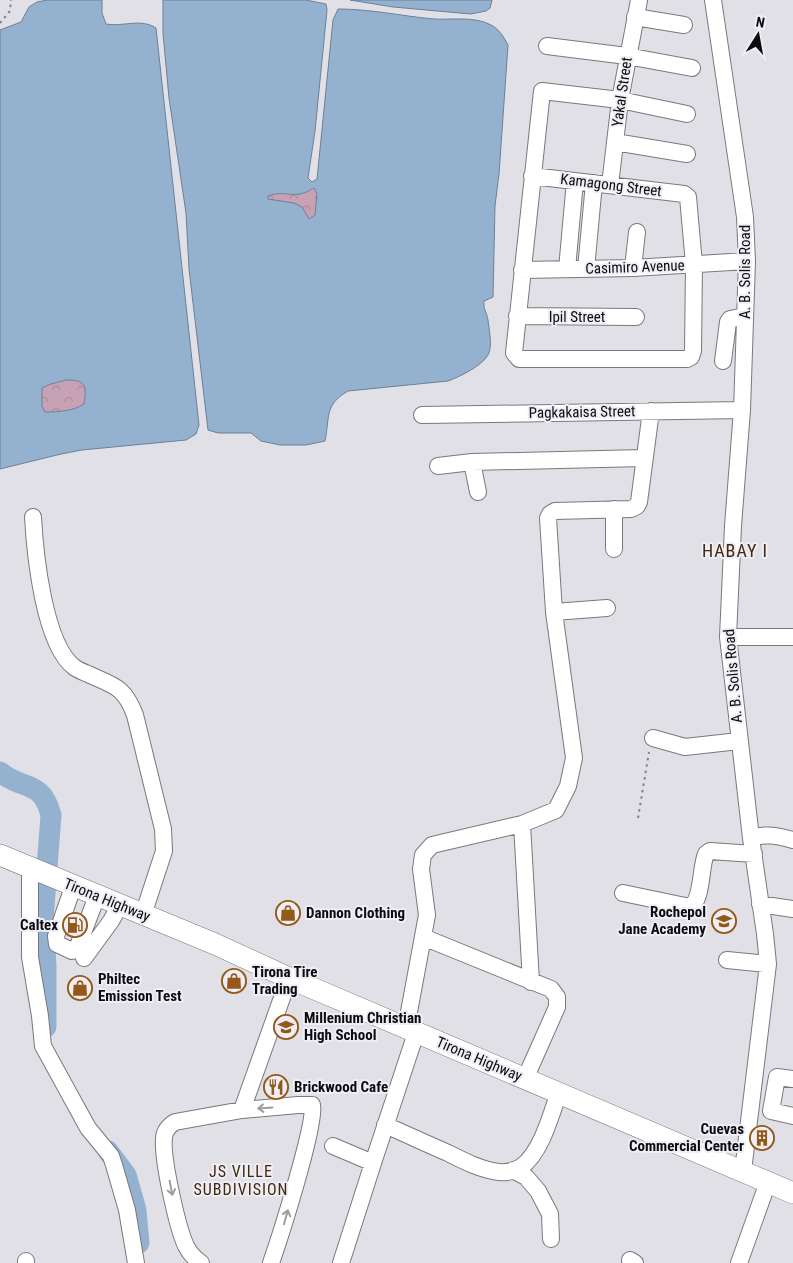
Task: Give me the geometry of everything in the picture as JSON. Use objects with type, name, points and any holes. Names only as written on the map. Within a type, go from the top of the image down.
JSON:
[{"type":"main road","name":"Tirona Highway","points":[[0,856],[215,944],[411,1031],[793,1193]]},
{"type":"street","name":"Yakal Street","points":[[586,269],[602,184],[615,142],[627,56],[639,0]]},
{"type":"street","name":"A. B. Solis Road","points":[[713,0],[745,217],[747,261],[742,410],[732,526],[728,637],[739,741],[768,964],[743,1171]]},
{"type":"street","points":[[635,17],[684,25]]},
{"type":"street","points":[[547,46],[627,56],[692,68]]},
{"type":"street","points":[[687,114],[620,100],[542,91],[514,353],[519,359],[687,359],[693,351],[694,264]]},
{"type":"street","points":[[615,142],[687,154]]},
{"type":"street","name":"Kamagong Street","points":[[532,176],[684,194],[688,197],[694,264]]},
{"type":"street","points":[[567,269],[575,181]]},
{"type":"street","points":[[633,268],[637,232]]},
{"type":"street","name":"Casimiro Avenue","points":[[522,270],[633,268],[747,261]]},
{"type":"street","name":"Ipil Street","points":[[518,316],[636,317]]},
{"type":"street","points":[[723,361],[728,322],[730,319],[745,316]]},
{"type":"street","name":"Pagkakaisa Street","points":[[422,415],[742,410]]},
{"type":"street","points":[[341,1263],[374,1163],[411,1031],[427,915],[421,869],[423,855],[432,845],[522,824],[556,810],[568,786],[574,758],[554,612],[548,524],[550,514],[555,512],[631,509],[637,506],[651,411]]},
{"type":"street","points":[[438,466],[472,462],[644,458]]},
{"type":"street","points":[[472,462],[478,492]]},
{"type":"street","points":[[614,509],[614,549]]},
{"type":"street","points":[[34,518],[35,554],[47,616],[64,658],[75,668],[118,688],[129,700],[135,715],[162,829],[164,850],[143,915]]},
{"type":"street","points":[[554,612],[607,608]]},
{"type":"street","points":[[728,637],[793,637]]},
{"type":"street","points":[[652,738],[685,747],[739,741]]},
{"type":"street","points":[[522,824],[531,982]]},
{"type":"street","points":[[751,838],[762,834],[770,834],[793,840]]},
{"type":"street","points":[[623,893],[690,907],[697,898],[706,854],[710,851],[754,854]]},
{"type":"street","points":[[35,871],[30,957],[43,1046],[88,1128],[110,1156],[114,1165],[127,1210],[136,1263]]},
{"type":"street","points":[[67,884],[56,936],[57,944],[72,951],[78,946],[97,896]]},
{"type":"street","points":[[760,904],[793,909]]},
{"type":"street","points":[[84,958],[111,922],[120,905]]},
{"type":"street","points":[[423,937],[551,989],[557,998],[557,1007],[526,1079]]},
{"type":"street","points":[[728,960],[768,964]]},
{"type":"street","points":[[242,1110],[289,978]]},
{"type":"street","points":[[785,1078],[771,1111],[793,1116]]},
{"type":"street","points":[[385,1125],[474,1165],[497,1172],[513,1170],[522,1166],[538,1145],[558,1092]]},
{"type":"street","points":[[193,1261],[178,1225],[164,1150],[164,1134],[168,1127],[175,1122],[242,1110],[312,1106],[314,1111],[271,1263]]},
{"type":"street","points":[[333,1146],[374,1163]]},
{"type":"street","points":[[513,1170],[526,1177],[538,1191],[550,1214],[551,1240]]},
{"type":"street","points":[[739,1263],[768,1182]]},
{"type":"path","points":[[0,23],[10,11],[12,0]]},
{"type":"path","points":[[638,818],[652,738]]},
{"type":"green space","points":[[315,188],[317,194],[315,215],[309,219],[296,209],[268,199],[267,196],[274,194],[301,194]]},
{"type":"green space","points":[[66,380],[78,381],[84,385],[84,404],[66,411],[45,412],[42,407],[42,388]]},
{"type":"water","points":[[47,0],[102,0],[102,13],[106,24],[138,23],[156,28],[199,425],[196,434],[186,440],[82,450],[0,469],[0,30],[21,22],[29,7],[37,2]],"holes":[[[66,380],[78,381],[84,385],[84,404],[66,411],[45,412],[42,406],[42,388]]]},
{"type":"water","points":[[163,0],[306,0],[326,4],[327,10],[315,131],[308,178],[312,182],[317,179],[333,20],[338,9],[374,11],[434,19],[478,20],[491,25],[499,31],[508,45],[495,206],[493,297],[484,301],[490,343],[488,355],[481,363],[470,371],[448,381],[348,391],[340,396],[331,407],[325,441],[306,445],[280,445],[261,441],[251,433],[218,433],[208,430],[189,269],[186,213],[169,98],[163,33]],"holes":[[[314,188],[317,194],[315,215],[309,219],[302,207],[294,203],[268,199],[268,196],[274,194],[301,194]]]},
{"type":"water","points":[[350,0],[492,0],[490,8],[486,11],[471,14],[393,7]]},
{"type":"waterway","points":[[0,772],[8,778],[36,790],[42,795],[51,815],[43,920],[46,966],[46,1027]]},
{"type":"waterway","points":[[108,1151],[126,1175],[136,1210],[139,1243]]},
{"type":"place","name":"Dannon Clothing","points":[[288,913]]},
{"type":"place","name":"Rochepol Jane Academy","points":[[724,921]]},
{"type":"place","name":"Caltex","points":[[75,925]]},
{"type":"place","name":"Tirona Tire Trading","points":[[234,981]]},
{"type":"place","name":"Philtec Emission Test","points":[[80,988]]},
{"type":"place","name":"Millenium Christian High School","points":[[286,1027]]},
{"type":"place","name":"Brickwood Cafe","points":[[276,1087]]},
{"type":"place","name":"Cuevas Commercial Center","points":[[762,1138]]},
{"type":"district","name":"HABAY I","points":[[735,550]]},
{"type":"district","name":"JS VILLE SUBDIVISION","points":[[241,1180]]}]
